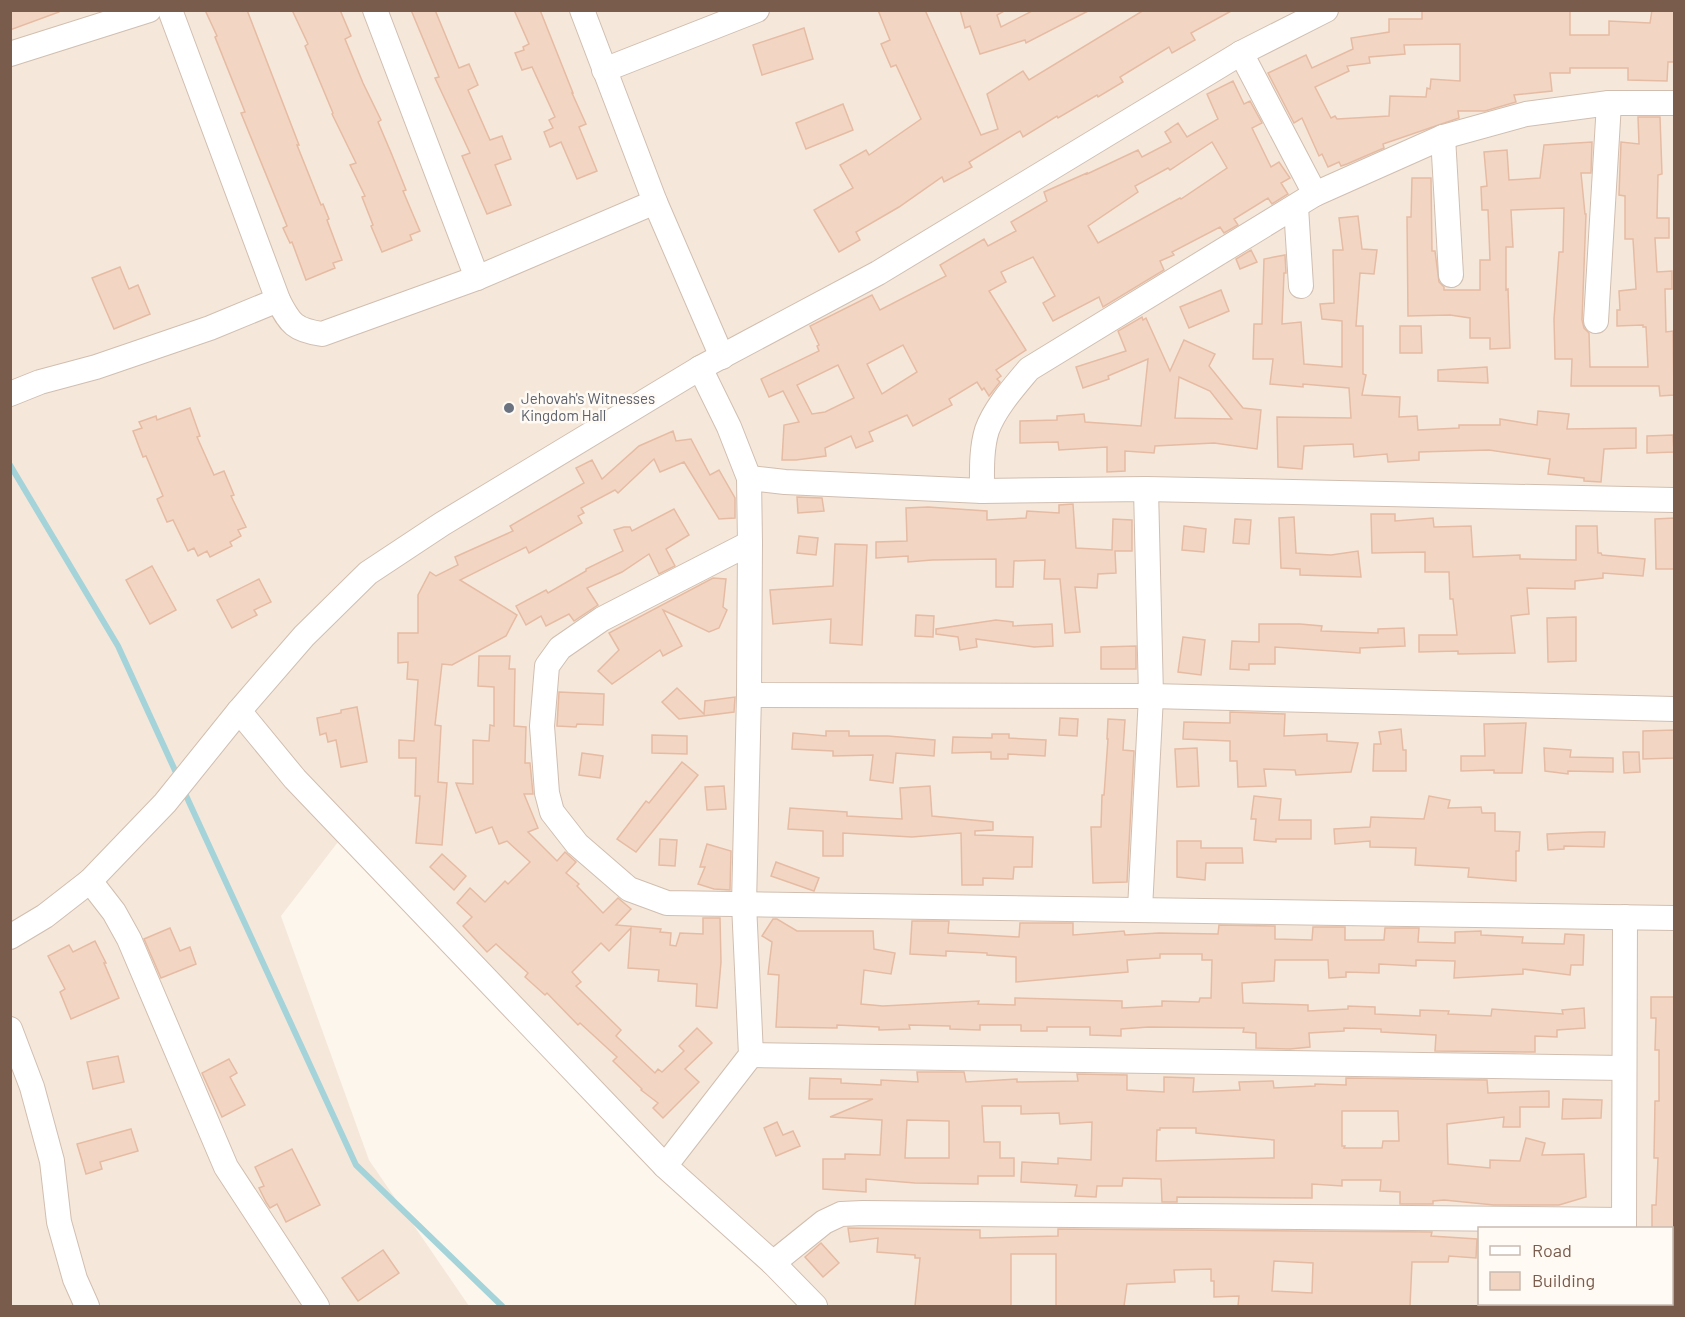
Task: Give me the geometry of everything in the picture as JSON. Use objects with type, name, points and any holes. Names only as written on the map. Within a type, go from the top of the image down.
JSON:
[{"type":"street","points":[[10,54],[149,10]]},
{"type":"street","points":[[170,10],[278,300],[289,321],[304,331],[322,334],[477,278],[655,201]]},
{"type":"street","points":[[375,10],[477,278]]},
{"type":"street","points":[[582,10],[655,201],[722,357]]},
{"type":"street","points":[[604,70],[757,10]]},
{"type":"street","points":[[10,937],[45,916],[90,881],[172,794],[238,711],[304,636],[368,573],[442,524],[700,368],[878,273],[1241,53],[1326,10]]},
{"type":"street","points":[[1241,53],[1306,201],[1301,286]]},
{"type":"street","points":[[982,491],[981,469],[987,431],[1006,398],[1029,369],[1306,201],[1443,137],[1526,114],[1609,103],[1674,103]]},
{"type":"street","points":[[1596,321],[1609,103]]},
{"type":"street","points":[[1443,137],[1451,275]]},
{"type":"street","points":[[10,394],[40,382],[96,367],[210,328],[278,300]]},
{"type":"street","points":[[665,1167],[751,1055],[744,904],[749,695],[748,478],[729,427],[700,368]]},
{"type":"street","points":[[748,478],[785,482],[982,491],[1146,489],[1674,500]]},
{"type":"street","points":[[1140,909],[1151,696],[1146,489]]},
{"type":"street","points":[[750,543],[602,619],[560,648],[548,666],[542,726],[547,793],[552,812],[577,844],[629,889],[667,903],[1674,918]]},
{"type":"street","points":[[749,695],[1151,696],[1674,709]]},
{"type":"street","points":[[238,711],[295,778],[665,1167],[772,1263],[815,1306]]},
{"type":"street","points":[[90,881],[114,912],[129,939],[225,1167],[317,1306]]},
{"type":"street","points":[[772,1263],[824,1222],[841,1214],[1624,1224],[1625,917]]},
{"type":"street","points":[[10,1029],[32,1087],[52,1161],[59,1222],[75,1279],[87,1306]]},
{"type":"street","points":[[751,1055],[1624,1068]]},
{"type":"shaded area","points":[[10,11],[1674,11],[1674,1306],[813,1306],[348,829],[281,916],[369,1160],[469,1306],[11,1306]]},
{"type":"building","points":[[10,10],[59,10],[59,12],[10,30]]},
{"type":"building","points":[[205,10],[247,10],[299,145],[297,145],[329,219],[327,220],[342,260],[333,263],[335,268],[306,280],[292,242],[290,243],[283,228],[287,226],[241,113],[245,112]]},
{"type":"building","points":[[292,10],[340,10],[351,36],[345,39],[381,120],[378,122],[420,231],[410,235],[412,240],[382,252],[362,197],[365,196],[350,165],[356,163],[332,114],[305,46],[308,44]]},
{"type":"building","points":[[411,10],[435,10],[459,68],[469,64],[478,85],[468,90],[490,140],[502,136],[511,159],[495,165],[511,205],[487,214],[462,156],[470,153],[435,78],[439,77]]},
{"type":"building","points":[[514,10],[540,10],[586,124],[579,127],[597,171],[577,179],[561,142],[550,147],[544,132],[553,128],[549,120],[555,117],[532,67],[522,70],[515,53],[524,50],[523,47],[529,44]]},
{"type":"building","points":[[878,10],[925,10],[981,135],[998,129],[987,94],[1023,71],[1029,80],[1144,10],[1233,10],[1191,33],[1195,40],[1172,53],[1169,47],[1120,77],[1123,82],[1098,97],[1097,95],[1058,118],[1057,116],[1023,137],[1020,131],[969,162],[972,167],[944,182],[942,177],[899,207],[856,232],[860,240],[839,252],[814,210],[853,188],[840,165],[866,150],[869,155],[921,119],[896,65],[891,67],[881,44],[890,40]]},
{"type":"building","points":[[960,10],[1006,10],[997,15],[1001,27],[1034,10],[1090,10],[1026,43],[1025,40],[980,54],[970,26],[965,28]]},
{"type":"building","points":[[1422,10],[1570,10],[1570,35],[1609,35],[1609,21],[1650,23],[1652,10],[1674,10],[1674,62],[1668,62],[1667,81],[1628,80],[1628,68],[1570,68],[1570,73],[1550,73],[1552,91],[1514,95],[1516,102],[1485,111],[1458,111],[1459,118],[1383,144],[1384,148],[1347,164],[1341,166],[1339,162],[1328,167],[1322,154],[1319,156],[1302,118],[1294,123],[1268,73],[1306,55],[1312,68],[1353,49],[1351,38],[1389,32],[1389,19],[1422,19]],"holes":[[[1460,44],[1460,81],[1431,79],[1426,97],[1390,96],[1389,116],[1337,119],[1335,116],[1331,118],[1315,87],[1349,71],[1347,66],[1370,63],[1369,57],[1405,54],[1404,45]]]},
{"type":"building","points":[[804,28],[813,59],[762,75],[753,45]]},
{"type":"building","points":[[1233,81],[1244,104],[1250,101],[1262,123],[1252,128],[1271,167],[1279,162],[1290,178],[1281,183],[1288,194],[1272,204],[1268,198],[1234,219],[1238,225],[1224,233],[1220,227],[1172,252],[1174,255],[1160,261],[1164,270],[1103,307],[1099,297],[1053,321],[1043,303],[1055,296],[1033,257],[1001,272],[1006,282],[989,291],[1026,350],[996,370],[1001,376],[997,379],[1000,382],[989,396],[977,382],[949,399],[952,405],[913,426],[907,415],[869,432],[873,441],[856,448],[851,436],[825,448],[826,456],[782,460],[784,425],[799,422],[783,391],[769,397],[761,379],[819,351],[817,346],[819,345],[810,326],[872,295],[880,310],[946,276],[940,265],[984,239],[988,246],[1016,231],[1011,222],[1047,201],[1044,192],[1138,150],[1142,157],[1171,142],[1165,132],[1178,123],[1187,137],[1218,119],[1207,94]],"holes":[[[1212,142],[1227,168],[1181,199],[1098,243],[1088,226],[1138,192],[1135,186],[1168,168],[1170,170]],[[903,345],[917,372],[882,394],[867,364]],[[838,365],[854,398],[825,412],[812,414],[797,385]]]},
{"type":"building","points":[[843,104],[853,130],[806,149],[796,123]]},
{"type":"building","points":[[1638,117],[1660,117],[1662,174],[1658,175],[1657,218],[1669,218],[1669,238],[1655,238],[1657,272],[1672,271],[1672,289],[1665,289],[1666,332],[1673,331],[1674,395],[1660,396],[1659,386],[1571,386],[1572,359],[1555,359],[1554,319],[1559,252],[1563,252],[1564,208],[1511,210],[1513,247],[1506,247],[1510,348],[1490,349],[1490,338],[1470,338],[1470,318],[1450,315],[1408,316],[1407,217],[1411,217],[1412,178],[1431,178],[1432,251],[1435,251],[1439,282],[1444,290],[1480,290],[1480,260],[1490,260],[1488,210],[1482,210],[1481,187],[1487,186],[1484,152],[1507,150],[1509,180],[1540,178],[1544,145],[1592,142],[1591,173],[1581,173],[1586,214],[1582,320],[1584,328],[1589,333],[1590,367],[1648,367],[1646,327],[1643,325],[1617,326],[1617,310],[1620,310],[1619,291],[1636,289],[1633,239],[1625,239],[1625,196],[1619,195],[1621,142],[1639,144]]},
{"type":"building","points":[[1358,216],[1362,249],[1377,250],[1374,274],[1360,273],[1356,326],[1363,326],[1363,374],[1366,375],[1362,395],[1400,397],[1399,417],[1417,416],[1418,430],[1459,428],[1459,425],[1500,425],[1500,419],[1537,425],[1538,411],[1569,414],[1567,429],[1636,428],[1636,448],[1604,449],[1601,482],[1548,474],[1550,459],[1489,450],[1419,452],[1419,460],[1388,462],[1387,454],[1354,457],[1353,444],[1304,446],[1302,469],[1278,467],[1277,417],[1351,418],[1349,388],[1270,384],[1273,359],[1253,359],[1254,324],[1262,324],[1264,259],[1285,255],[1282,324],[1301,322],[1304,364],[1342,367],[1342,321],[1322,319],[1320,304],[1334,303],[1333,250],[1343,250],[1339,218]]},
{"type":"building","points":[[1251,250],[1257,262],[1240,269],[1236,259]]},
{"type":"building","points":[[120,267],[129,289],[138,285],[150,314],[114,329],[92,278]]},
{"type":"building","points":[[1221,290],[1229,311],[1189,328],[1180,307]]},
{"type":"building","points":[[1142,317],[1143,320],[1146,318],[1170,371],[1184,340],[1215,354],[1209,366],[1243,408],[1261,410],[1257,449],[1214,443],[1155,446],[1154,453],[1125,451],[1125,471],[1107,472],[1107,447],[1059,450],[1058,442],[1020,443],[1020,421],[1057,420],[1057,416],[1084,414],[1085,422],[1141,426],[1148,359],[1108,376],[1109,379],[1083,388],[1076,367],[1126,351],[1118,331]],"holes":[[[1179,377],[1210,391],[1232,419],[1175,418]]]},
{"type":"building","points":[[1400,326],[1421,326],[1422,353],[1400,353]]},
{"type":"building","points":[[1487,367],[1488,383],[1438,381],[1438,370]]},
{"type":"building","points":[[190,408],[200,436],[197,437],[214,475],[224,471],[234,495],[231,496],[246,527],[238,530],[241,536],[230,542],[232,546],[210,557],[207,551],[198,556],[194,548],[188,551],[173,520],[167,522],[157,499],[163,496],[146,456],[143,457],[133,431],[142,428],[139,422],[156,416],[157,420]]},
{"type":"building","points":[[673,431],[676,441],[691,439],[710,475],[719,470],[735,498],[735,518],[719,519],[684,462],[660,472],[654,459],[618,493],[615,490],[581,508],[584,513],[578,516],[582,523],[529,553],[526,547],[460,580],[517,615],[506,636],[452,665],[442,664],[435,725],[441,726],[438,782],[447,783],[442,845],[416,843],[420,796],[415,796],[416,758],[399,758],[399,740],[414,741],[418,680],[407,679],[408,662],[398,663],[398,633],[418,633],[418,595],[430,572],[436,576],[458,565],[455,557],[513,531],[510,526],[584,483],[576,468],[592,460],[602,479],[639,446]]},
{"type":"building","points":[[1673,435],[1674,452],[1647,453],[1647,436]]},
{"type":"building","points":[[797,497],[822,498],[824,511],[798,513]]},
{"type":"building","points":[[1073,504],[1076,548],[1112,550],[1113,519],[1132,520],[1132,551],[1115,551],[1116,573],[1098,574],[1097,588],[1075,587],[1080,632],[1065,633],[1060,579],[1044,579],[1045,560],[1014,561],[1013,587],[996,587],[996,559],[908,562],[908,556],[876,558],[876,542],[907,541],[906,508],[928,507],[987,511],[987,520],[1026,518],[1027,511],[1059,513],[1059,505]]},
{"type":"building","points":[[674,509],[689,535],[666,549],[675,566],[659,574],[649,554],[622,572],[587,588],[598,605],[574,621],[569,614],[546,626],[541,616],[526,625],[516,606],[546,590],[548,593],[586,569],[623,551],[614,530],[630,527],[632,531]]},
{"type":"building","points":[[1371,514],[1395,514],[1395,521],[1433,518],[1434,527],[1471,526],[1473,557],[1520,555],[1520,559],[1576,560],[1576,526],[1597,526],[1598,553],[1645,559],[1643,576],[1603,573],[1603,578],[1575,581],[1575,589],[1527,588],[1529,614],[1511,616],[1515,653],[1419,652],[1419,635],[1457,635],[1453,599],[1450,599],[1449,572],[1425,572],[1425,552],[1372,553]]},
{"type":"building","points":[[1294,517],[1296,553],[1331,555],[1358,551],[1361,577],[1300,575],[1300,569],[1281,568],[1279,518]]},
{"type":"building","points":[[1674,518],[1674,569],[1656,569],[1655,519]]},
{"type":"building","points":[[1235,519],[1251,520],[1249,544],[1233,543]]},
{"type":"building","points":[[1184,526],[1206,529],[1204,552],[1182,550]]},
{"type":"building","points":[[799,536],[818,538],[816,555],[797,553]]},
{"type":"building","points":[[835,544],[867,545],[862,645],[830,643],[831,619],[773,624],[770,590],[833,586]]},
{"type":"building","points":[[152,566],[176,610],[150,624],[126,580]]},
{"type":"building","points":[[713,578],[726,579],[723,607],[727,610],[719,628],[709,632],[663,610],[682,646],[663,656],[660,650],[612,684],[598,671],[619,650],[609,633]]},
{"type":"building","points":[[259,579],[271,602],[254,610],[257,615],[232,628],[217,600]]},
{"type":"building","points":[[916,615],[934,616],[933,637],[915,636]]},
{"type":"building","points":[[1576,617],[1576,661],[1548,662],[1547,618]]},
{"type":"building","points":[[996,620],[1013,622],[1013,626],[1052,624],[1053,646],[1034,647],[976,639],[977,647],[960,650],[958,637],[936,634],[936,629]]},
{"type":"building","points":[[1259,624],[1300,624],[1322,626],[1321,631],[1378,633],[1378,629],[1404,628],[1405,646],[1360,648],[1360,653],[1275,647],[1275,664],[1249,664],[1249,670],[1230,669],[1232,641],[1259,642]]},
{"type":"building","points":[[1183,637],[1205,640],[1201,675],[1178,672]]},
{"type":"building","points":[[1136,646],[1136,669],[1101,669],[1101,647]]},
{"type":"building","points":[[479,656],[510,656],[509,669],[515,669],[514,726],[526,727],[525,763],[530,763],[533,794],[524,794],[538,828],[528,832],[557,861],[565,852],[576,862],[566,873],[579,884],[577,886],[603,913],[618,898],[631,909],[616,925],[661,929],[660,932],[671,933],[670,945],[676,946],[680,933],[703,934],[703,918],[720,918],[721,962],[717,1008],[696,1006],[697,984],[658,981],[659,970],[628,968],[631,928],[609,951],[601,943],[572,972],[581,982],[576,986],[621,1030],[616,1036],[655,1073],[658,1069],[662,1072],[684,1051],[679,1046],[697,1028],[712,1043],[685,1069],[699,1082],[663,1118],[653,1108],[658,1103],[641,1090],[613,1061],[617,1057],[580,1023],[578,1025],[547,993],[545,995],[525,977],[528,973],[496,944],[487,952],[463,926],[472,917],[457,903],[470,888],[485,902],[505,881],[508,884],[530,862],[507,841],[499,844],[492,827],[476,833],[456,783],[473,784],[473,740],[489,741],[490,725],[494,726],[494,687],[478,686]]},
{"type":"building","points":[[677,688],[704,714],[705,701],[735,697],[734,712],[679,719],[662,702]]},
{"type":"building","points":[[559,692],[604,694],[603,725],[557,726]]},
{"type":"building","points":[[357,707],[367,762],[341,767],[336,740],[328,742],[326,733],[320,735],[317,718]]},
{"type":"building","points":[[1230,712],[1285,714],[1284,736],[1327,734],[1327,741],[1358,743],[1351,772],[1296,775],[1295,770],[1264,769],[1266,786],[1238,787],[1237,761],[1230,761],[1230,741],[1183,739],[1184,722],[1230,723]]},
{"type":"building","points":[[1060,718],[1078,719],[1077,736],[1059,735]]},
{"type":"building","points":[[1108,719],[1125,720],[1123,750],[1134,751],[1127,882],[1093,883],[1091,827],[1101,827]]},
{"type":"building","points":[[1526,723],[1522,773],[1494,773],[1494,770],[1461,771],[1461,756],[1485,756],[1484,724]]},
{"type":"building","points":[[1401,729],[1403,750],[1406,750],[1406,771],[1373,771],[1374,744],[1381,744],[1379,732]]},
{"type":"building","points":[[1674,730],[1674,758],[1643,759],[1643,731]]},
{"type":"building","points":[[826,731],[849,731],[849,736],[888,736],[935,740],[934,756],[896,753],[893,783],[870,780],[873,755],[833,756],[833,751],[792,749],[793,733],[826,736]]},
{"type":"building","points":[[992,734],[1009,734],[1009,738],[1046,740],[1045,756],[1008,754],[1008,759],[991,759],[991,752],[952,753],[953,737],[992,738]]},
{"type":"building","points":[[652,735],[687,736],[687,754],[652,753]]},
{"type":"building","points":[[1197,748],[1199,786],[1177,787],[1175,749]]},
{"type":"building","points":[[1544,748],[1571,750],[1570,757],[1613,758],[1613,772],[1568,771],[1568,774],[1545,771]]},
{"type":"building","points":[[1623,752],[1639,752],[1640,772],[1624,773]]},
{"type":"building","points":[[582,753],[603,756],[600,778],[579,775]]},
{"type":"building","points":[[682,762],[698,775],[636,852],[617,839],[646,801],[649,803]]},
{"type":"building","points":[[724,786],[726,809],[707,810],[705,787]]},
{"type":"building","points":[[930,786],[932,816],[993,822],[993,830],[975,831],[975,835],[1033,837],[1032,867],[1014,867],[1013,879],[983,878],[983,885],[962,885],[961,833],[912,837],[843,833],[843,856],[823,856],[823,831],[788,829],[790,808],[847,812],[847,816],[902,819],[900,788]]},
{"type":"building","points":[[1254,796],[1281,799],[1279,820],[1311,820],[1311,839],[1276,839],[1276,842],[1254,840],[1256,819],[1251,819]]},
{"type":"building","points":[[1429,796],[1450,800],[1448,808],[1481,807],[1482,813],[1495,813],[1495,831],[1520,832],[1519,851],[1516,851],[1516,881],[1468,877],[1469,868],[1415,865],[1416,848],[1370,847],[1370,841],[1335,844],[1334,829],[1370,827],[1371,817],[1424,819]]},
{"type":"building","points":[[1605,832],[1604,847],[1564,846],[1564,849],[1548,850],[1547,834]]},
{"type":"building","points":[[660,839],[677,840],[675,866],[659,865]]},
{"type":"building","points":[[1177,841],[1201,841],[1201,848],[1242,848],[1243,863],[1206,863],[1205,880],[1177,877]]},
{"type":"building","points":[[707,844],[731,851],[730,890],[714,889],[698,884],[705,867],[700,867]]},
{"type":"building","points":[[442,854],[466,876],[454,890],[430,867]]},
{"type":"building","points":[[776,862],[819,878],[814,891],[771,876]]},
{"type":"building","points":[[773,919],[797,931],[873,931],[874,949],[895,953],[891,974],[864,970],[861,1004],[883,1006],[979,1001],[978,1004],[1015,1005],[1015,998],[1122,1001],[1122,1008],[1162,1006],[1162,1001],[1199,1002],[1200,998],[1211,998],[1212,960],[1202,960],[1202,954],[1160,954],[1160,958],[1127,960],[1128,972],[1016,982],[1016,957],[946,951],[946,956],[910,954],[912,921],[949,921],[948,933],[1019,937],[1020,923],[1073,923],[1073,935],[1124,931],[1125,935],[1218,934],[1219,925],[1275,926],[1275,939],[1312,940],[1313,927],[1345,927],[1345,940],[1384,940],[1385,928],[1419,928],[1418,942],[1455,943],[1455,932],[1481,931],[1481,935],[1523,937],[1522,943],[1564,944],[1565,934],[1584,935],[1583,965],[1571,965],[1570,975],[1523,969],[1523,974],[1454,978],[1455,961],[1416,960],[1416,966],[1379,964],[1379,973],[1346,972],[1346,977],[1329,978],[1328,960],[1275,960],[1274,981],[1242,983],[1243,1003],[1308,1005],[1308,1011],[1348,1009],[1348,1006],[1375,1007],[1375,1014],[1420,1016],[1420,1010],[1491,1016],[1492,1009],[1563,1014],[1562,1010],[1584,1008],[1585,1028],[1557,1030],[1557,1037],[1535,1036],[1535,1052],[1435,1051],[1436,1035],[1381,1032],[1381,1029],[1344,1028],[1344,1031],[1309,1033],[1310,1047],[1290,1049],[1256,1048],[1256,1033],[1243,1032],[1244,1028],[1149,1027],[1121,1029],[1121,1036],[1090,1035],[1090,1027],[1047,1027],[1047,1031],[1021,1031],[1021,1025],[980,1025],[980,1030],[950,1029],[950,1026],[909,1025],[910,1029],[879,1030],[879,1027],[837,1025],[837,1028],[776,1027],[779,975],[768,974],[772,942],[762,936]]},
{"type":"building","points":[[170,928],[180,951],[190,947],[196,964],[161,978],[144,939]]},
{"type":"building","points":[[95,941],[119,998],[71,1019],[60,992],[65,989],[48,956],[69,945],[73,952]]},
{"type":"building","points":[[1651,997],[1674,997],[1674,1229],[1673,1227],[1652,1227],[1652,1205],[1656,1205],[1658,1158],[1654,1158],[1655,1101],[1659,1101],[1659,1050],[1655,1050],[1656,1018],[1651,1018]]},
{"type":"building","points":[[118,1056],[124,1082],[93,1089],[87,1062]]},
{"type":"building","points":[[229,1059],[237,1073],[230,1077],[245,1105],[222,1117],[202,1073]]},
{"type":"building","points":[[917,1072],[964,1072],[966,1082],[1017,1079],[1017,1082],[1078,1081],[1077,1074],[1127,1075],[1127,1090],[1164,1092],[1164,1077],[1194,1078],[1193,1092],[1240,1090],[1239,1082],[1273,1081],[1274,1088],[1315,1086],[1315,1084],[1346,1085],[1346,1078],[1487,1080],[1488,1093],[1549,1091],[1549,1107],[1520,1107],[1520,1127],[1503,1127],[1504,1117],[1447,1124],[1448,1164],[1490,1168],[1490,1160],[1520,1161],[1526,1138],[1545,1143],[1542,1155],[1584,1154],[1586,1197],[1559,1205],[1494,1205],[1444,1200],[1433,1201],[1433,1204],[1400,1204],[1400,1192],[1380,1191],[1381,1180],[1342,1180],[1342,1186],[1312,1184],[1312,1198],[1177,1197],[1177,1202],[1162,1202],[1161,1179],[1123,1178],[1122,1186],[1097,1186],[1096,1197],[1075,1196],[1077,1185],[1021,1182],[1022,1162],[1058,1164],[1058,1158],[1091,1160],[1092,1122],[1060,1124],[1059,1113],[1021,1114],[1021,1106],[982,1106],[984,1142],[1000,1142],[1000,1158],[1014,1158],[1014,1176],[978,1176],[978,1184],[915,1183],[866,1179],[866,1192],[823,1189],[823,1159],[845,1159],[845,1154],[880,1155],[882,1120],[830,1117],[873,1099],[809,1099],[810,1078],[841,1079],[841,1083],[881,1085],[881,1080],[918,1082]],"holes":[[[1342,1111],[1398,1111],[1399,1141],[1383,1141],[1382,1148],[1344,1148],[1345,1146],[1342,1146]],[[907,1120],[949,1121],[949,1158],[905,1158]],[[1160,1128],[1196,1128],[1196,1133],[1274,1140],[1274,1158],[1156,1161],[1157,1130]]]},
{"type":"building","points":[[1563,1099],[1602,1100],[1601,1118],[1562,1119]]},
{"type":"building","points":[[777,1122],[783,1135],[793,1131],[800,1146],[776,1156],[764,1128]]},
{"type":"building","points":[[131,1129],[138,1151],[100,1162],[102,1169],[86,1174],[77,1144]]},
{"type":"building","points":[[292,1149],[320,1205],[286,1222],[277,1204],[270,1208],[266,1202],[259,1188],[264,1186],[255,1167]]},
{"type":"building","points":[[848,1228],[980,1230],[980,1238],[1058,1236],[1058,1229],[1432,1232],[1431,1236],[1477,1239],[1476,1258],[1449,1256],[1448,1262],[1412,1262],[1410,1306],[1238,1306],[1239,1296],[1214,1297],[1211,1269],[1174,1270],[1175,1282],[1127,1284],[1124,1306],[1056,1306],[1056,1254],[1011,1254],[1011,1306],[915,1306],[920,1258],[915,1258],[915,1255],[877,1252],[878,1238],[850,1242]],"holes":[[[1274,1261],[1313,1263],[1312,1293],[1272,1291]]]},
{"type":"building","points":[[821,1243],[839,1263],[823,1277],[805,1257]]},
{"type":"building","points":[[383,1250],[399,1273],[358,1301],[342,1278]]},
{"type":"waterway","points":[[10,465],[118,646],[178,777]]},
{"type":"waterway","points":[[183,789],[356,1165],[502,1306]]},
{"type":"place","name":"Jehovah's Witnesses Kingdom Hall","points":[[509,408]]}]
